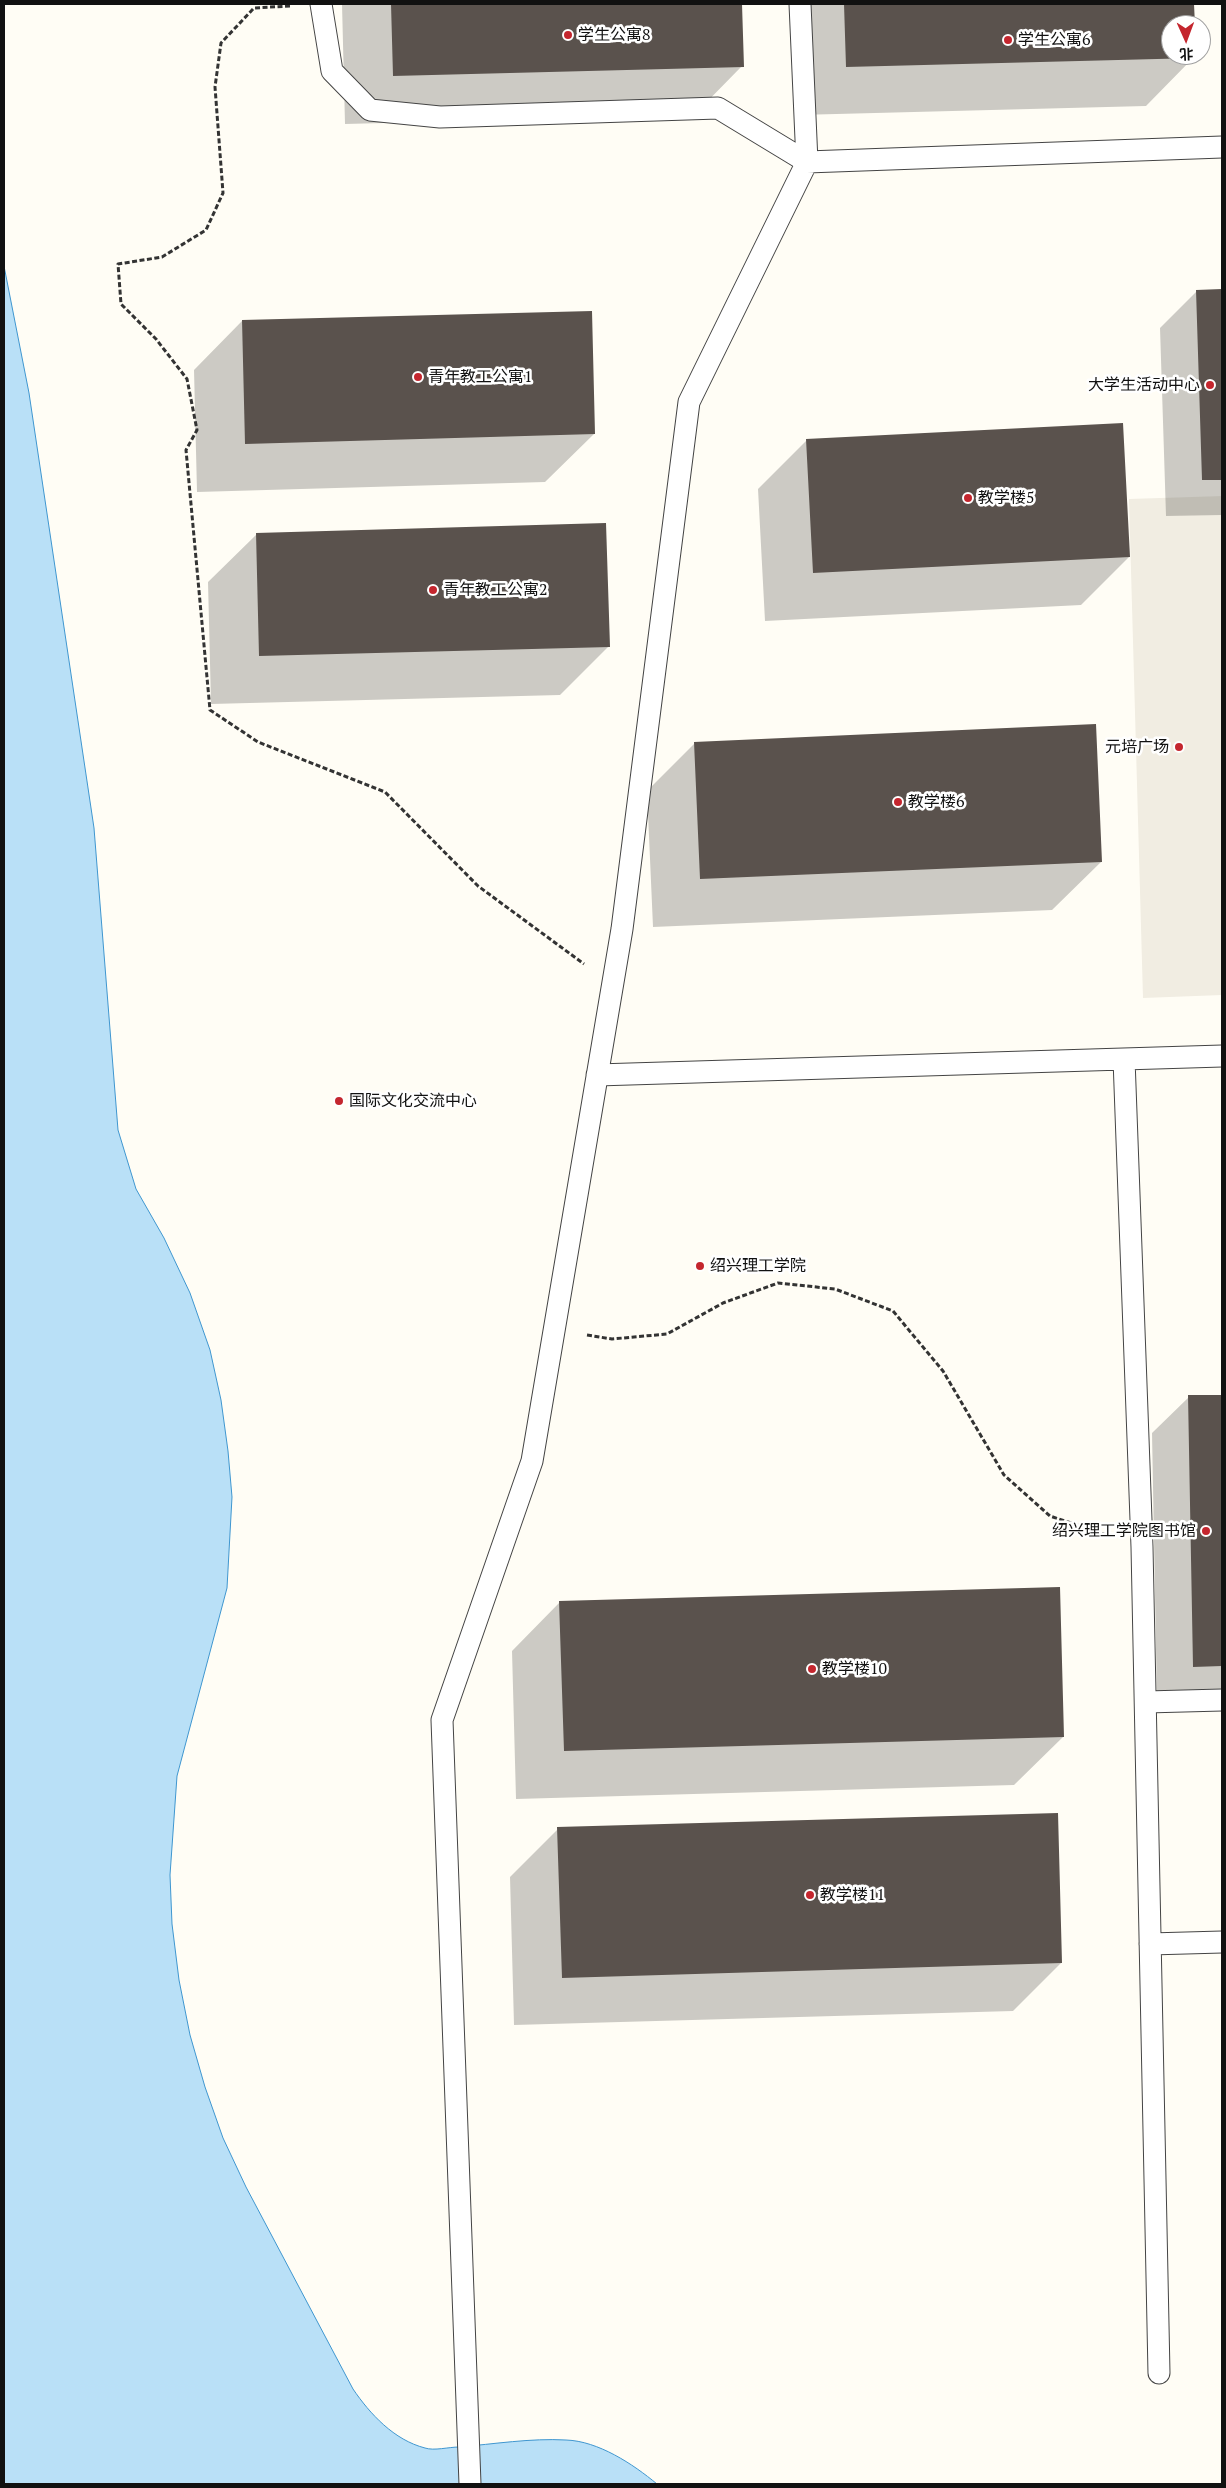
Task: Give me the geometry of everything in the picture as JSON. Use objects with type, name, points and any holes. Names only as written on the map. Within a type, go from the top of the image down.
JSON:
[{"type":"lane","points":[[321,4],[332,71],[370,110],[440,118],[718,108],[807,162],[1222,147]]},
{"type":"lane","points":[[470,2484],[442,1720],[532,1461],[622,929],[688,402],[807,162],[800,4]]},
{"type":"lane","points":[[597,1075],[1222,1056]]},
{"type":"lane","points":[[1124,1059],[1142,1547],[1160,2373]]},
{"type":"lane","points":[[1146,1702],[1222,1700]]},
{"type":"lane","points":[[1150,1944],[1222,1942]]},
{"type":"path","points":[[321,4],[254,8],[221,43],[215,87],[223,193],[206,230],[162,257],[118,264],[121,304],[156,339],[187,379],[197,430],[186,450],[210,710],[258,742],[385,792],[478,886],[612,985]]},
{"type":"path","points":[[554,1330],[612,1339],[667,1334],[723,1303],[778,1283],[835,1289],[893,1311],[943,1371],[1004,1475],[1050,1516],[1142,1547]]},
{"type":"shaded area","name":"元培广场","points":[[1222,496],[1222,995],[1143,998],[1129,499]]},
{"type":"water","points":[[4,266],[29,393],[94,828],[118,1130],[136,1189],[164,1238],[190,1293],[210,1350],[221,1400],[228,1451],[232,1497],[227,1588],[177,1776],[170,1875],[172,1924],[179,1980],[190,2035],[205,2087],[223,2138],[246,2187],[353,2389],[367,2408],[384,2425],[403,2439],[429,2449],[539,2440],[578,2441],[603,2449],[637,2469],[657,2484],[4,2484]]},
{"type":"building","name":"学生公寓8","points":[[391,4],[742,4],[744,67],[393,76]]},
{"type":"building","name":"学生公寓6","points":[[844,4],[1194,4],[1195,15],[1161,15],[1161,59],[846,67]]},
{"type":"building","name":"大学生活动中心","points":[[1222,289],[1222,480],[1202,480],[1196,290]]},
{"type":"building","name":"青年教工公寓1","points":[[592,311],[595,434],[245,444],[242,320]]},
{"type":"building","name":"教学楼5","points":[[1123,423],[1130,557],[813,573],[806,439]]},
{"type":"building","name":"青年教工公寓2","points":[[606,523],[610,647],[259,656],[256,533]]},
{"type":"building","name":"教学楼6","points":[[1096,724],[1102,862],[700,879],[694,742]]},
{"type":"building","name":"绍兴理工学院图书馆","points":[[1188,1395],[1222,1395],[1222,1666],[1193,1667]]},
{"type":"building","name":"教学楼10","points":[[1060,1587],[1064,1737],[564,1751],[559,1601]]},
{"type":"building","name":"教学楼11","points":[[1058,1813],[1062,1963],[562,1978],[557,1827]]},
{"type":"place","name":"学生公寓8","points":[[568,35]]},
{"type":"place","name":"学生公寓6","points":[[1008,40]]},
{"type":"place","name":"青年教工公寓1","points":[[418,377]]},
{"type":"place","name":"大学生活动中心","points":[[1210,385]]},
{"type":"place","name":"教学楼5","points":[[968,498]]},
{"type":"place","name":"青年教工公寓2","points":[[433,590]]},
{"type":"place","name":"元培广场","points":[[1179,747]]},
{"type":"place","name":"教学楼6","points":[[898,802]]},
{"type":"place","name":"国际文化交流中心","points":[[339,1101]]},
{"type":"place","name":"绍兴理工学院","points":[[700,1266]]},
{"type":"place","name":"绍兴理工学院图书馆","points":[[1206,1531]]},
{"type":"place","name":"教学楼10","points":[[812,1669]]},
{"type":"place","name":"教学楼11","points":[[810,1895]]}]
